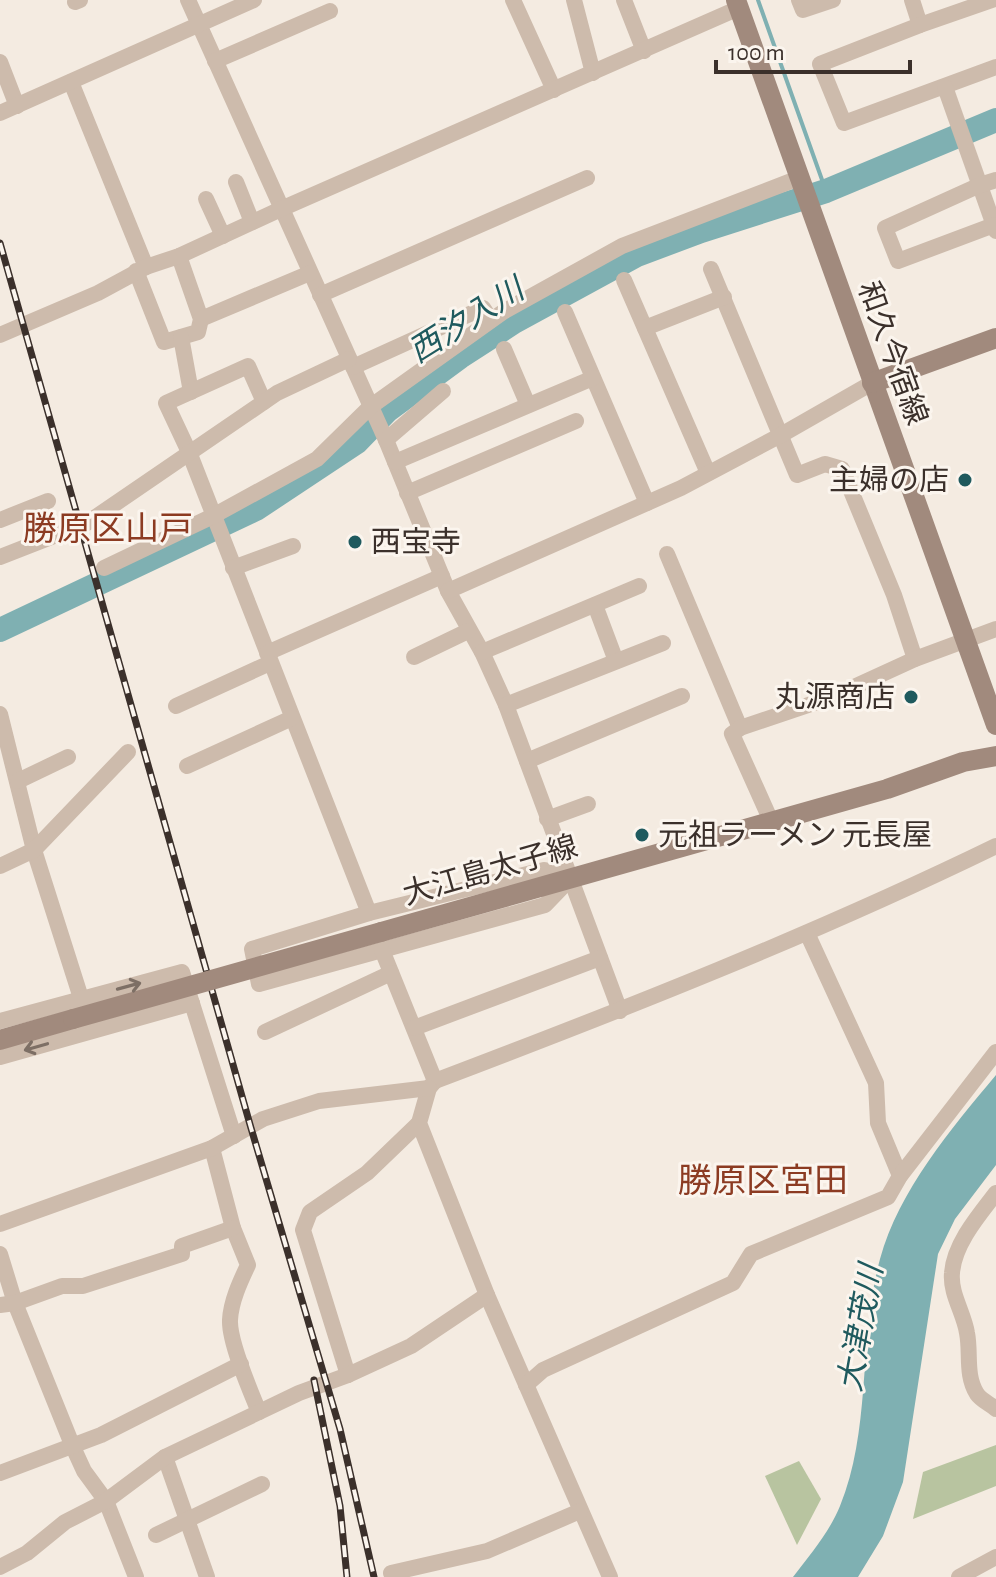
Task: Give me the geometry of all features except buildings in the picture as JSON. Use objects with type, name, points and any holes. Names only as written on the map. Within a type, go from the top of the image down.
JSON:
[{"type":"main road","name":"和久今宿線","points":[[737,4],[996,725]]},
{"type":"main road","points":[[872,383],[996,338]]},
{"type":"main road","name":"大江島太子線","points":[[0,1040],[382,941],[571,878],[887,789],[963,762],[996,756]]},
{"type":"street","points":[[188,0],[386,440],[445,584],[482,652],[506,705],[620,1011]]},
{"type":"street","points":[[0,113],[254,0]]},
{"type":"street","points":[[513,0],[554,90]]},
{"type":"street","points":[[574,0],[593,73]]},
{"type":"street","points":[[624,0],[644,51]]},
{"type":"street","points":[[799,0],[803,10],[833,0]]},
{"type":"street","points":[[912,0],[920,25]]},
{"type":"street","points":[[992,0],[820,64],[844,123],[996,67]]},
{"type":"street","points":[[0,335],[98,293],[141,269],[179,256],[644,51],[737,4]]},
{"type":"street","points":[[215,61],[330,11]]},
{"type":"street","points":[[0,62],[17,106]]},
{"type":"street","points":[[71,82],[141,269],[164,342],[198,332],[201,319],[179,256]]},
{"type":"street","points":[[945,87],[966,151],[988,183],[995,228],[898,261],[885,228],[988,183]]},
{"type":"street","points":[[320,295],[587,178]]},
{"type":"street","points":[[104,568],[213,516],[317,459],[370,407],[491,320],[622,246],[800,180]]},
{"type":"street","points":[[236,182],[252,222]]},
{"type":"street","points":[[206,199],[223,236]]},
{"type":"street","points":[[711,269],[797,475],[825,464],[842,469],[894,595],[915,659]]},
{"type":"street","points":[[201,319],[310,273]]},
{"type":"street","points":[[624,280],[708,473]]},
{"type":"street","points":[[645,328],[724,297]]},
{"type":"street","points":[[0,557],[87,523],[277,393],[483,308],[491,320]]},
{"type":"street","points":[[565,312],[647,503]]},
{"type":"street","points":[[181,337],[191,392]]},
{"type":"street","points":[[504,349],[528,405]]},
{"type":"street","points":[[264,402],[248,366],[166,403],[189,452],[369,913]]},
{"type":"street","points":[[395,462],[593,378]]},
{"type":"street","points":[[176,706],[268,658],[647,503],[781,435],[872,383]]},
{"type":"street","points":[[386,440],[443,391]]},
{"type":"street","points":[[407,493],[576,421]]},
{"type":"street","points":[[0,520],[48,501]]},
{"type":"street","points":[[233,568],[293,546]]},
{"type":"street","points":[[667,554],[740,728]]},
{"type":"street","points":[[482,652],[639,586]]},
{"type":"street","points":[[595,605],[616,661]]},
{"type":"street","points":[[771,821],[732,734],[740,728],[832,697],[915,659],[996,629]]},
{"type":"street","points":[[414,657],[468,631]]},
{"type":"street","points":[[506,705],[663,643]]},
{"type":"street","points":[[527,761],[682,696]]},
{"type":"street","points":[[0,714],[34,850],[81,998]]},
{"type":"street","points":[[187,766],[292,718]]},
{"type":"street","points":[[0,866],[34,850],[128,752]]},
{"type":"street","points":[[18,781],[68,757]]},
{"type":"street","points":[[547,819],[588,804]]},
{"type":"street","points":[[0,1224],[212,1148],[263,1119],[319,1101],[432,1084],[620,1011],[807,933],[891,897],[996,846]]},
{"type":"street","points":[[348,1375],[303,1230],[310,1212],[367,1173],[419,1123],[432,1084],[382,941],[259,984],[252,949],[369,913],[544,870],[571,878]]},
{"type":"street","points":[[807,933],[876,1083],[878,1123],[900,1176]]},
{"type":"street","points":[[414,1028],[600,958]]},
{"type":"street","points":[[0,1021],[182,972],[234,1136]]},
{"type":"street","points":[[265,1032],[391,973]]},
{"type":"street","points":[[0,1057],[192,1003]]},
{"type":"street","points":[[526,1385],[543,1370],[733,1283],[751,1254],[888,1197],[900,1176],[996,1052]]},
{"type":"street","points":[[419,1123],[487,1295],[610,1577]]},
{"type":"street","points":[[212,1148],[233,1228],[248,1265],[237,1289],[229,1322],[259,1412]]},
{"type":"street","points":[[996,1193],[975,1221],[951,1273],[967,1329],[969,1375],[977,1395],[996,1409]]},
{"type":"street","points":[[8,1304],[62,1286],[83,1286],[182,1254],[182,1246],[233,1228]]},
{"type":"street","points":[[0,1254],[8,1304],[84,1471],[106,1501],[136,1577]]},
{"type":"street","points":[[0,1567],[27,1553],[65,1522],[106,1501],[165,1457],[299,1393],[411,1346],[487,1295]]},
{"type":"street","points":[[0,1473],[73,1447],[241,1364]]},
{"type":"street","points":[[165,1457],[207,1577]]},
{"type":"street","points":[[156,1535],[262,1484]]},
{"type":"street","points":[[391,1573],[487,1551],[580,1511]]},
{"type":"street","points":[[959,1577],[996,1557]]},
{"type":"green space","points":[[996,1445],[996,1486],[913,1519],[923,1472]]},
{"type":"green space","points":[[799,1461],[821,1499],[797,1545],[765,1476]]},
{"type":"water","name":"大津茂川","points":[[996,1075],[996,1165],[955,1219],[938,1254],[903,1482],[883,1536],[858,1577],[793,1577],[831,1525],[850,1476],[861,1415],[873,1289],[889,1233],[928,1161]]},
{"type":"waterway","points":[[758,0],[826,191]]},
{"type":"waterway","name":"西汐入川","points":[[0,630],[256,509],[357,442],[388,410],[460,357],[514,322],[637,255],[826,191],[996,120]]},
{"type":"railway","points":[[0,243],[251,1128],[340,1429],[374,1577]]},
{"type":"railway","points":[[314,1380],[340,1506],[347,1577]]},
{"type":"place","name":"主婦の店","points":[[965,480]]},
{"type":"place","name":"西宝寺","points":[[355,542]]},
{"type":"place","name":"丸源商店","points":[[911,697]]},
{"type":"place","name":"元祖ラーメン 元長屋","points":[[642,835]]},
{"type":"district","name":"勝原区山戸","points":[[108,528]]},
{"type":"district","name":"勝原区宮田","points":[[763,1180]]}]
